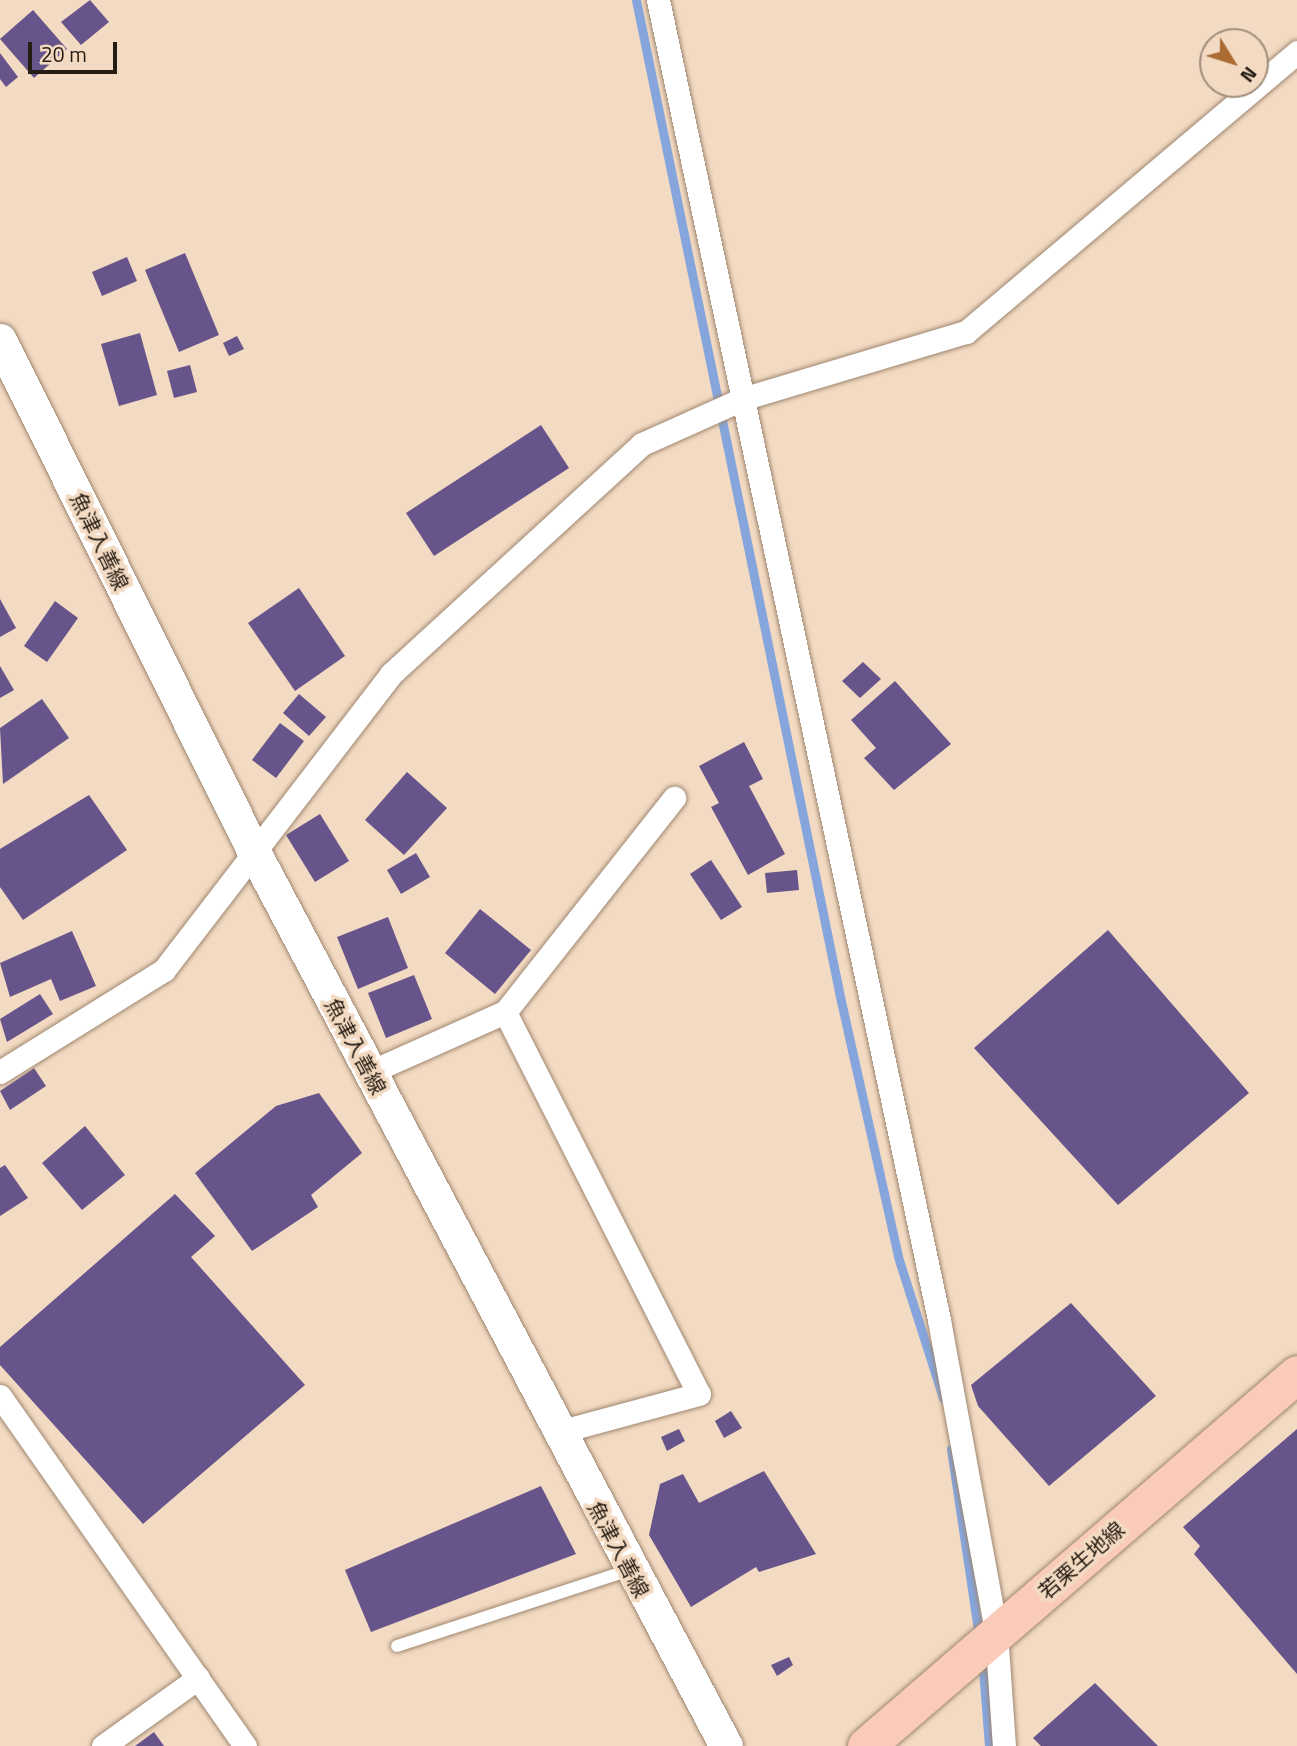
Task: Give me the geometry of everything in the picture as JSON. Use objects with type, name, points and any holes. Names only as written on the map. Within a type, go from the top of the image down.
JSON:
[{"type":"main road","name":"魚津入善線","points":[[0,340],[253,848],[630,1570],[726,1746]]},
{"type":"main road","name":"若栗生地線","points":[[866,1746],[1297,1374]]},
{"type":"street","points":[[658,0],[939,1320],[996,1633],[1004,1746]]},
{"type":"street","points":[[0,1072],[164,970],[253,848],[391,674],[642,444],[742,399],[966,332],[1297,52]]},
{"type":"street","points":[[370,1072],[505,1012],[674,798]]},
{"type":"street","points":[[505,1012],[699,1394],[558,1432]]},
{"type":"street","points":[[0,1396],[246,1746]]},
{"type":"street","points":[[103,1746],[198,1678]]},
{"type":"lane","points":[[397,1646],[630,1570]]},
{"type":"building","points":[[90,0],[109,22],[81,45],[61,22]]},
{"type":"building","points":[[33,10],[67,49],[34,78],[0,39]]},
{"type":"building","points":[[0,53],[18,77],[6,87],[0,79]]},
{"type":"building","points":[[185,253],[219,335],[179,352],[145,270]]},
{"type":"building","points":[[127,257],[137,281],[102,296],[92,272]]},
{"type":"building","points":[[140,333],[157,395],[119,406],[101,344]]},
{"type":"building","points":[[237,336],[244,349],[229,356],[223,343]]},
{"type":"building","points":[[190,365],[197,392],[174,398],[167,371]]},
{"type":"building","points":[[541,425],[569,468],[434,556],[406,513]]},
{"type":"building","points":[[299,588],[345,656],[295,691],[248,623]]},
{"type":"building","points":[[0,599],[16,628],[0,637]]},
{"type":"building","points":[[55,601],[78,618],[47,662],[24,646]]},
{"type":"building","points":[[863,662],[881,679],[860,698],[842,681]]},
{"type":"building","points":[[0,666],[14,690],[0,698]]},
{"type":"building","points":[[895,681],[951,744],[894,790],[864,758],[876,748],[851,720]]},
{"type":"building","points":[[299,694],[326,717],[309,736],[283,713]]},
{"type":"building","points":[[42,699],[69,738],[3,784],[0,728]]},
{"type":"building","points":[[280,723],[304,741],[276,778],[252,760]]},
{"type":"building","points":[[744,742],[763,779],[749,786],[785,854],[748,875],[711,807],[719,803],[699,766]]},
{"type":"building","points":[[407,772],[447,808],[404,855],[365,820]]},
{"type":"building","points":[[89,795],[127,850],[23,920],[0,887],[0,849]]},
{"type":"building","points":[[320,814],[349,861],[315,882],[286,835]]},
{"type":"building","points":[[416,853],[430,877],[401,894],[387,870]]},
{"type":"building","points":[[711,860],[742,907],[721,920],[690,874]]},
{"type":"building","points":[[797,870],[799,890],[767,893],[765,873]]},
{"type":"building","points":[[480,909],[531,950],[495,994],[445,953]]},
{"type":"building","points":[[388,917],[408,968],[358,989],[337,937]]},
{"type":"building","points":[[1108,930],[1249,1093],[1118,1205],[974,1048]]},
{"type":"building","points":[[72,931],[96,986],[60,1001],[51,979],[10,997],[0,963]]},
{"type":"building","points":[[414,975],[432,1019],[386,1038],[368,993]]},
{"type":"building","points":[[40,994],[53,1014],[7,1042],[0,1019]]},
{"type":"building","points":[[34,1068],[46,1086],[10,1110],[0,1091]]},
{"type":"building","points":[[319,1093],[362,1153],[311,1195],[318,1207],[252,1251],[195,1173],[276,1106]]},
{"type":"building","points":[[85,1126],[125,1175],[82,1210],[42,1163]]},
{"type":"building","points":[[5,1165],[28,1198],[0,1216],[0,1168]]},
{"type":"building","points":[[175,1194],[215,1236],[191,1257],[305,1385],[143,1524],[0,1365],[0,1347]]},
{"type":"building","points":[[1071,1303],[1156,1396],[1049,1486],[978,1406],[971,1385]]},
{"type":"building","points":[[731,1411],[742,1428],[724,1438],[715,1421]]},
{"type":"building","points":[[679,1429],[685,1441],[667,1451],[661,1437]]},
{"type":"building","points":[[1297,1429],[1297,1674],[1194,1554],[1200,1546],[1183,1527]]},
{"type":"building","points":[[764,1471],[816,1554],[759,1572],[756,1567],[691,1607],[649,1535],[660,1484],[683,1474],[699,1503]]},
{"type":"building","points":[[541,1486],[576,1554],[371,1632],[345,1570]]},
{"type":"building","points":[[789,1657],[793,1665],[777,1676],[771,1665]]},
{"type":"building","points":[[1095,1683],[1158,1746],[1041,1746],[1033,1738]]},
{"type":"building","points":[[154,1732],[164,1746],[135,1746]]},
{"type":"waterway","points":[[636,0],[841,1001],[899,1260],[943,1398]]},
{"type":"waterway","points":[[951,1449],[979,1636]]},
{"type":"waterway","points":[[982,1657],[989,1746]]}]
